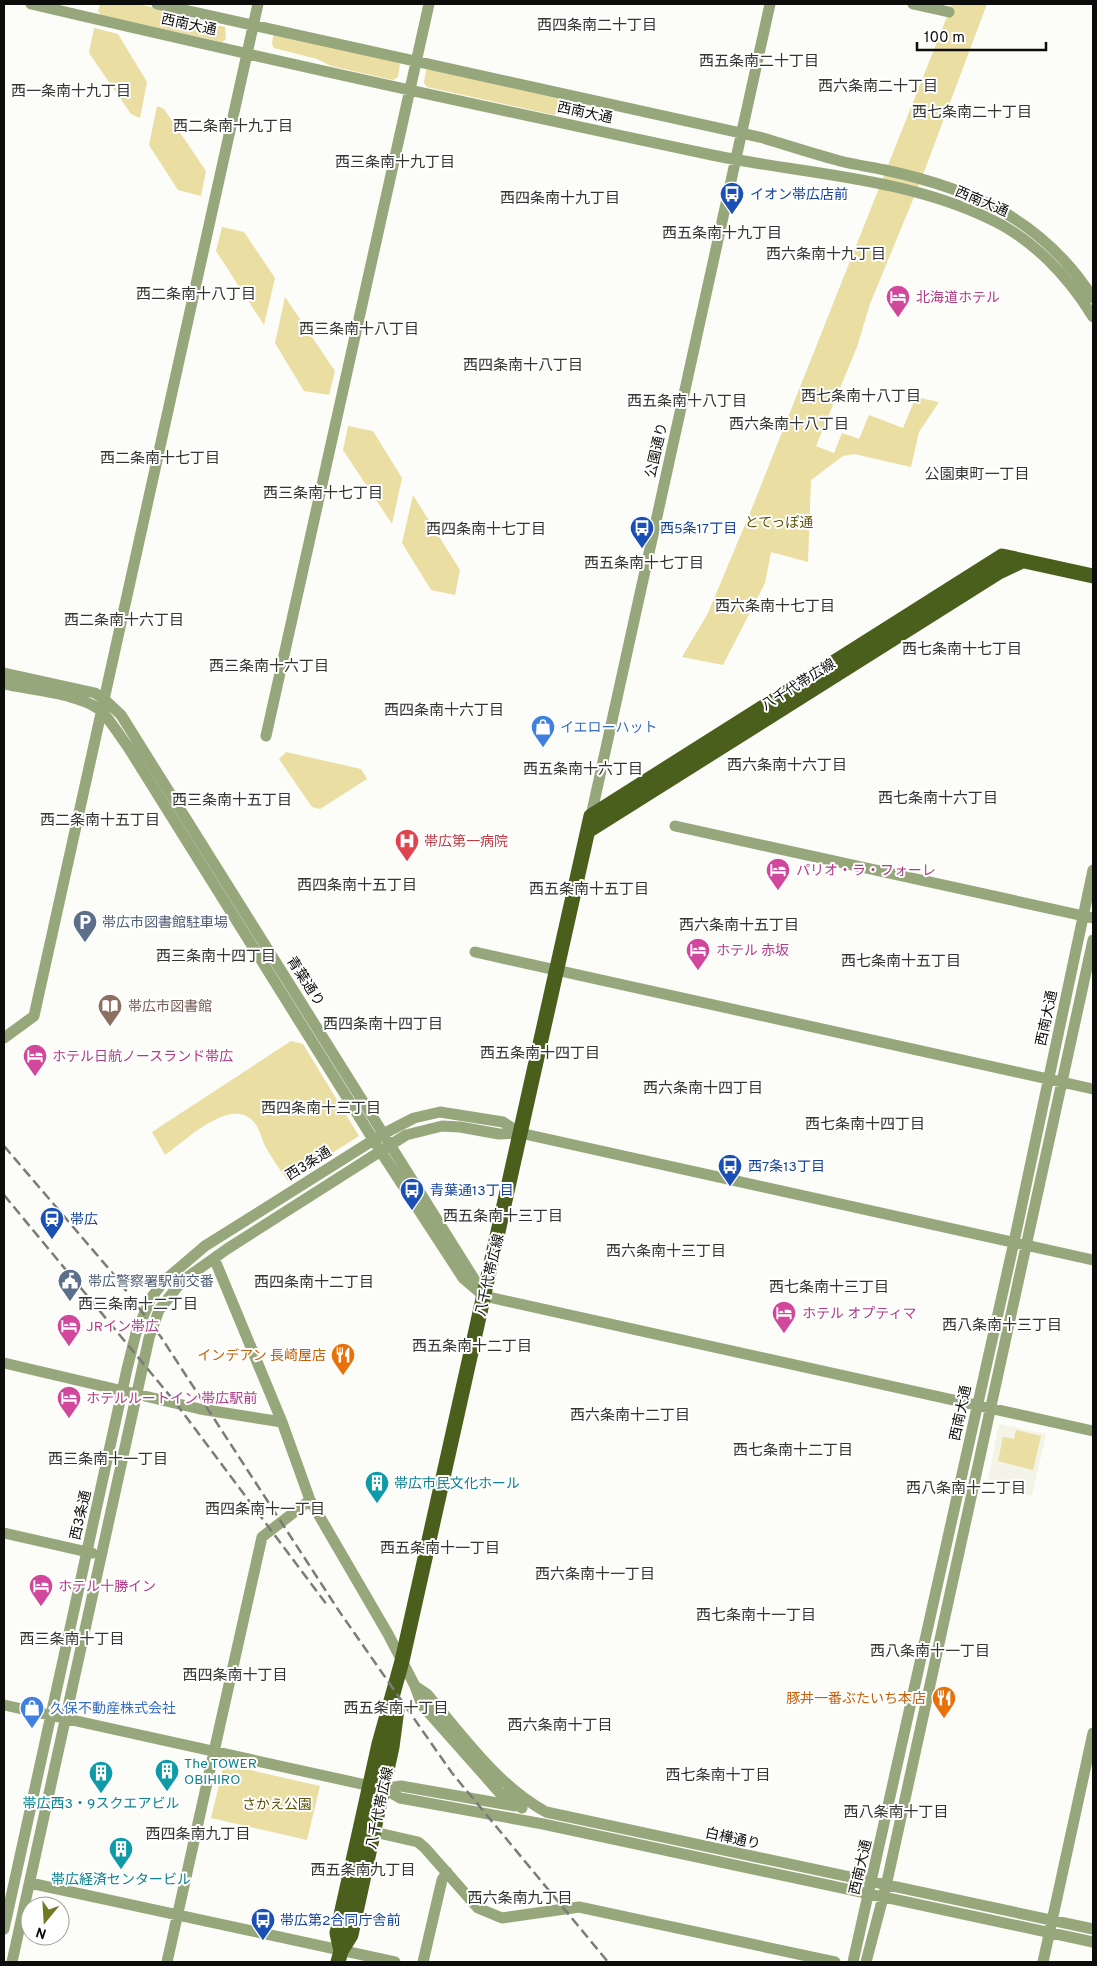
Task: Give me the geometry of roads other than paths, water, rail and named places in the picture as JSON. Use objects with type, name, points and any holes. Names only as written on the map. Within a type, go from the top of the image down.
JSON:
[{"type":"main road","name":"八千代帯広線","points":[[339,1957],[337,1933],[377,1787],[392,1748],[402,1661],[591,816],[1002,556],[1093,576]]},
{"type":"main road","name":"八千代帯広線","points":[[588,832],[999,572],[1022,561]]},
{"type":"main road","name":"八千代帯広線","points":[[339,1957],[351,1935],[374,1832],[377,1787]]},
{"type":"street","name":"西南大通","points":[[31,4],[410,88],[491,108],[736,159],[881,185],[951,203],[988,218],[1021,236],[1050,262],[1093,318]]},
{"type":"street","name":"西南大通","points":[[157,4],[416,60],[741,134],[948,187],[998,208],[1026,225],[1054,248],[1081,280],[1093,298]]},
{"type":"street","points":[[4,1038],[34,1016],[258,4]]},
{"type":"street","points":[[266,736],[429,4]]},
{"type":"street","name":"公園通り","points":[[591,816],[770,4]]},
{"type":"street","points":[[913,4],[949,12]]},
{"type":"street","name":"青葉通り","points":[[4,673],[94,693],[105,700],[120,715],[378,1137]]},
{"type":"street","points":[[4,684],[78,699],[102,712],[128,747],[385,1149],[484,1296],[1093,1431]]},
{"type":"street","points":[[675,826],[1088,917]]},
{"type":"street","name":"西南大通","points":[[853,1962],[1049,1079],[1088,917],[1093,870]]},
{"type":"street","name":"西南大通","points":[[866,1962],[886,1886],[1093,940]]},
{"type":"street","points":[[475,952],[1093,1089]]},
{"type":"street","name":"西3条通","points":[[4,1929],[136,1333],[150,1298],[164,1281],[205,1246],[378,1137],[414,1118],[440,1112],[503,1122],[520,1133]]},
{"type":"street","name":"西3条通","points":[[12,1962],[100,1555],[150,1338],[159,1310],[182,1281],[214,1258],[406,1136],[442,1126],[500,1134],[520,1133]]},
{"type":"street","points":[[520,1133],[1093,1260]]},
{"type":"street","name":"白樺通り","points":[[214,1258],[282,1422],[310,1500],[402,1661],[422,1705],[488,1781],[499,1792],[522,1808]]},
{"type":"street","points":[[4,1363],[200,1409],[282,1422]]},
{"type":"street","points":[[167,1962],[262,1537],[310,1500]]},
{"type":"street","points":[[4,1533],[100,1555]]},
{"type":"street","name":"白樺通り","points":[[415,1686],[427,1694],[496,1774],[529,1802],[546,1812],[1093,1929]]},
{"type":"street","points":[[4,1706],[377,1787],[400,1798],[543,1824],[1093,1942]]},
{"type":"street","points":[[1043,1962],[1093,1733]]},
{"type":"street","points":[[377,1787],[401,1786],[546,1812]]},
{"type":"street","points":[[374,1832],[418,1842],[478,1908],[502,1918],[579,1907],[835,1962]]},
{"type":"street","points":[[423,1962],[442,1880],[447,1872]]},
{"type":"street","points":[[30,1882],[178,1915],[339,1957],[395,1962]]},
{"type":"railway","points":[[4,1146],[115,1276],[161,1337],[339,1611],[452,1773],[608,1962]]},
{"type":"railway","points":[[4,1195],[175,1402],[327,1605]]},
{"type":"place","name":"イオン帯広店前","points":[[732,215]]},
{"type":"place","name":"北海道ホテル","points":[[898,318]]},
{"type":"place","name":"西5条17丁目","points":[[642,549]]},
{"type":"place","name":"イエローハット","points":[[543,748]]},
{"type":"place","name":"帯広第一病院","points":[[407,862]]},
{"type":"place","name":"パリオ・ラ・フォーレ","points":[[778,891]]},
{"type":"place","name":"帯広市図書館駐車場","points":[[85,943]]},
{"type":"place","name":"ホテル 赤坂","points":[[698,971]]},
{"type":"place","name":"帯広市図書館","points":[[110,1027]]},
{"type":"place","name":"ホテル日航ノースランド帯広","points":[[35,1077]]},
{"type":"place","name":"西7条13丁目","points":[[730,1187]]},
{"type":"place","name":"青葉通13丁目","points":[[412,1211]]},
{"type":"place","name":"帯広","points":[[52,1240]]},
{"type":"place","name":"帯広警察署駅前交番","points":[[70,1302]]},
{"type":"place","name":"ホテル オプティマ","points":[[784,1334]]},
{"type":"place","name":"JRイン帯広","points":[[69,1347]]},
{"type":"place","name":"インデアン 長崎屋店","points":[[343,1376]]},
{"type":"place","name":"ホテルルートイン 帯広駅前","points":[[69,1419]]},
{"type":"place","name":"帯広市民文化ホール","points":[[377,1504]]},
{"type":"place","name":"ホテル十勝イン","points":[[41,1607]]},
{"type":"place","name":"豚丼一番ぶたいち本店","points":[[944,1719]]},
{"type":"place","name":"久保不動産株式会社","points":[[32,1729]]},
{"type":"place","name":"The TOWER OBIHIRO","points":[[167,1792]]},
{"type":"place","name":"帯広西3・9スクエアビル","points":[[101,1794]]},
{"type":"place","name":"帯広経済センタービル","points":[[121,1870]]},
{"type":"place","name":"帯広第2合同庁舎前","points":[[263,1941]]},
{"type":"district","name":"西四条南二十丁目","points":[[597,25]]},
{"type":"district","name":"西五条南二十丁目","points":[[759,61]]},
{"type":"district","name":"西六条南二十丁目","points":[[878,86]]},
{"type":"district","name":"西一条南十九丁目","points":[[71,91]]},
{"type":"district","name":"西七条南二十丁目","points":[[972,112]]},
{"type":"district","name":"西二条南十九丁目","points":[[233,126]]},
{"type":"district","name":"西三条南十九丁目","points":[[395,162]]},
{"type":"district","name":"西四条南十九丁目","points":[[560,198]]},
{"type":"district","name":"西五条南十九丁目","points":[[722,233]]},
{"type":"district","name":"西六条南十九丁目","points":[[826,254]]},
{"type":"district","name":"西二条南十八丁目","points":[[196,294]]},
{"type":"district","name":"西三条南十八丁目","points":[[359,329]]},
{"type":"district","name":"西四条南十八丁目","points":[[523,365]]},
{"type":"district","name":"西七条南十八丁目","points":[[861,396]]},
{"type":"district","name":"西五条南十八丁目","points":[[687,401]]},
{"type":"district","name":"西六条南十八丁目","points":[[789,424]]},
{"type":"district","name":"西二条南十七丁目","points":[[160,458]]},
{"type":"district","name":"公園東町一丁目","points":[[977,474]]},
{"type":"district","name":"西三条南十七丁目","points":[[323,493]]},
{"type":"district","name":"西四条南十七丁目","points":[[486,529]]},
{"type":"district","name":"西五条南十七丁目","points":[[644,563]]},
{"type":"district","name":"西六条南十七丁目","points":[[775,606]]},
{"type":"district","name":"西二条南十六丁目","points":[[124,620]]},
{"type":"district","name":"西七条南十七丁目","points":[[962,649]]},
{"type":"district","name":"西三条南十六丁目","points":[[269,666]]},
{"type":"district","name":"西四条南十六丁目","points":[[444,710]]},
{"type":"district","name":"西六条南十六丁目","points":[[787,765]]},
{"type":"district","name":"西五条南十六丁目","points":[[583,769]]},
{"type":"district","name":"西七条南十六丁目","points":[[938,798]]},
{"type":"district","name":"西三条南十五丁目","points":[[232,800]]},
{"type":"district","name":"西二条南十五丁目","points":[[100,820]]},
{"type":"district","name":"西四条南十五丁目","points":[[357,885]]},
{"type":"district","name":"西五条南十五丁目","points":[[589,889]]},
{"type":"district","name":"西六条南十五丁目","points":[[739,925]]},
{"type":"district","name":"西三条南十四丁目","points":[[216,956]]},
{"type":"district","name":"西七条南十五丁目","points":[[901,961]]},
{"type":"district","name":"西四条南十四丁目","points":[[383,1024]]},
{"type":"district","name":"西五条南十四丁目","points":[[540,1053]]},
{"type":"district","name":"西六条南十四丁目","points":[[703,1088]]},
{"type":"district","name":"西四条南十三丁目","points":[[321,1108]]},
{"type":"district","name":"西七条南十四丁目","points":[[865,1124]]},
{"type":"district","name":"西五条南十三丁目","points":[[503,1216]]},
{"type":"district","name":"西六条南十三丁目","points":[[666,1251]]},
{"type":"district","name":"西四条南十二丁目","points":[[314,1282]]},
{"type":"district","name":"西七条南十三丁目","points":[[829,1287]]},
{"type":"district","name":"西三条南十二丁目","points":[[138,1304]]},
{"type":"district","name":"西八条南十三丁目","points":[[1002,1325]]},
{"type":"district","name":"西五条南十二丁目","points":[[472,1346]]},
{"type":"district","name":"西六条南十二丁目","points":[[630,1415]]},
{"type":"district","name":"西七条南十二丁目","points":[[793,1450]]},
{"type":"district","name":"西三条南十一丁目","points":[[108,1459]]},
{"type":"district","name":"西八条南十二丁目","points":[[966,1488]]},
{"type":"district","name":"西四条南十一丁目","points":[[265,1509]]},
{"type":"district","name":"西五条南十一丁目","points":[[440,1548]]},
{"type":"district","name":"西六条南十一丁目","points":[[595,1574]]},
{"type":"district","name":"西七条南十一丁目","points":[[756,1615]]},
{"type":"district","name":"西三条南十丁目","points":[[72,1639]]},
{"type":"district","name":"西八条南十一丁目","points":[[930,1651]]},
{"type":"district","name":"西四条南十丁目","points":[[235,1675]]},
{"type":"district","name":"西五条南十丁目","points":[[396,1708]]},
{"type":"district","name":"西六条南十丁目","points":[[560,1725]]},
{"type":"district","name":"西七条南十丁目","points":[[718,1775]]},
{"type":"district","name":"西八条南十丁目","points":[[896,1812]]},
{"type":"district","name":"西四条南九丁目","points":[[198,1834]]},
{"type":"district","name":"西五条南九丁目","points":[[363,1870]]},
{"type":"district","name":"西六条南九丁目","points":[[520,1898]]},
{"type":"park label","name":"とてっぽ通","points":[[779,522]]},
{"type":"park label","name":"さかえ公園","points":[[277,1804]]}]
